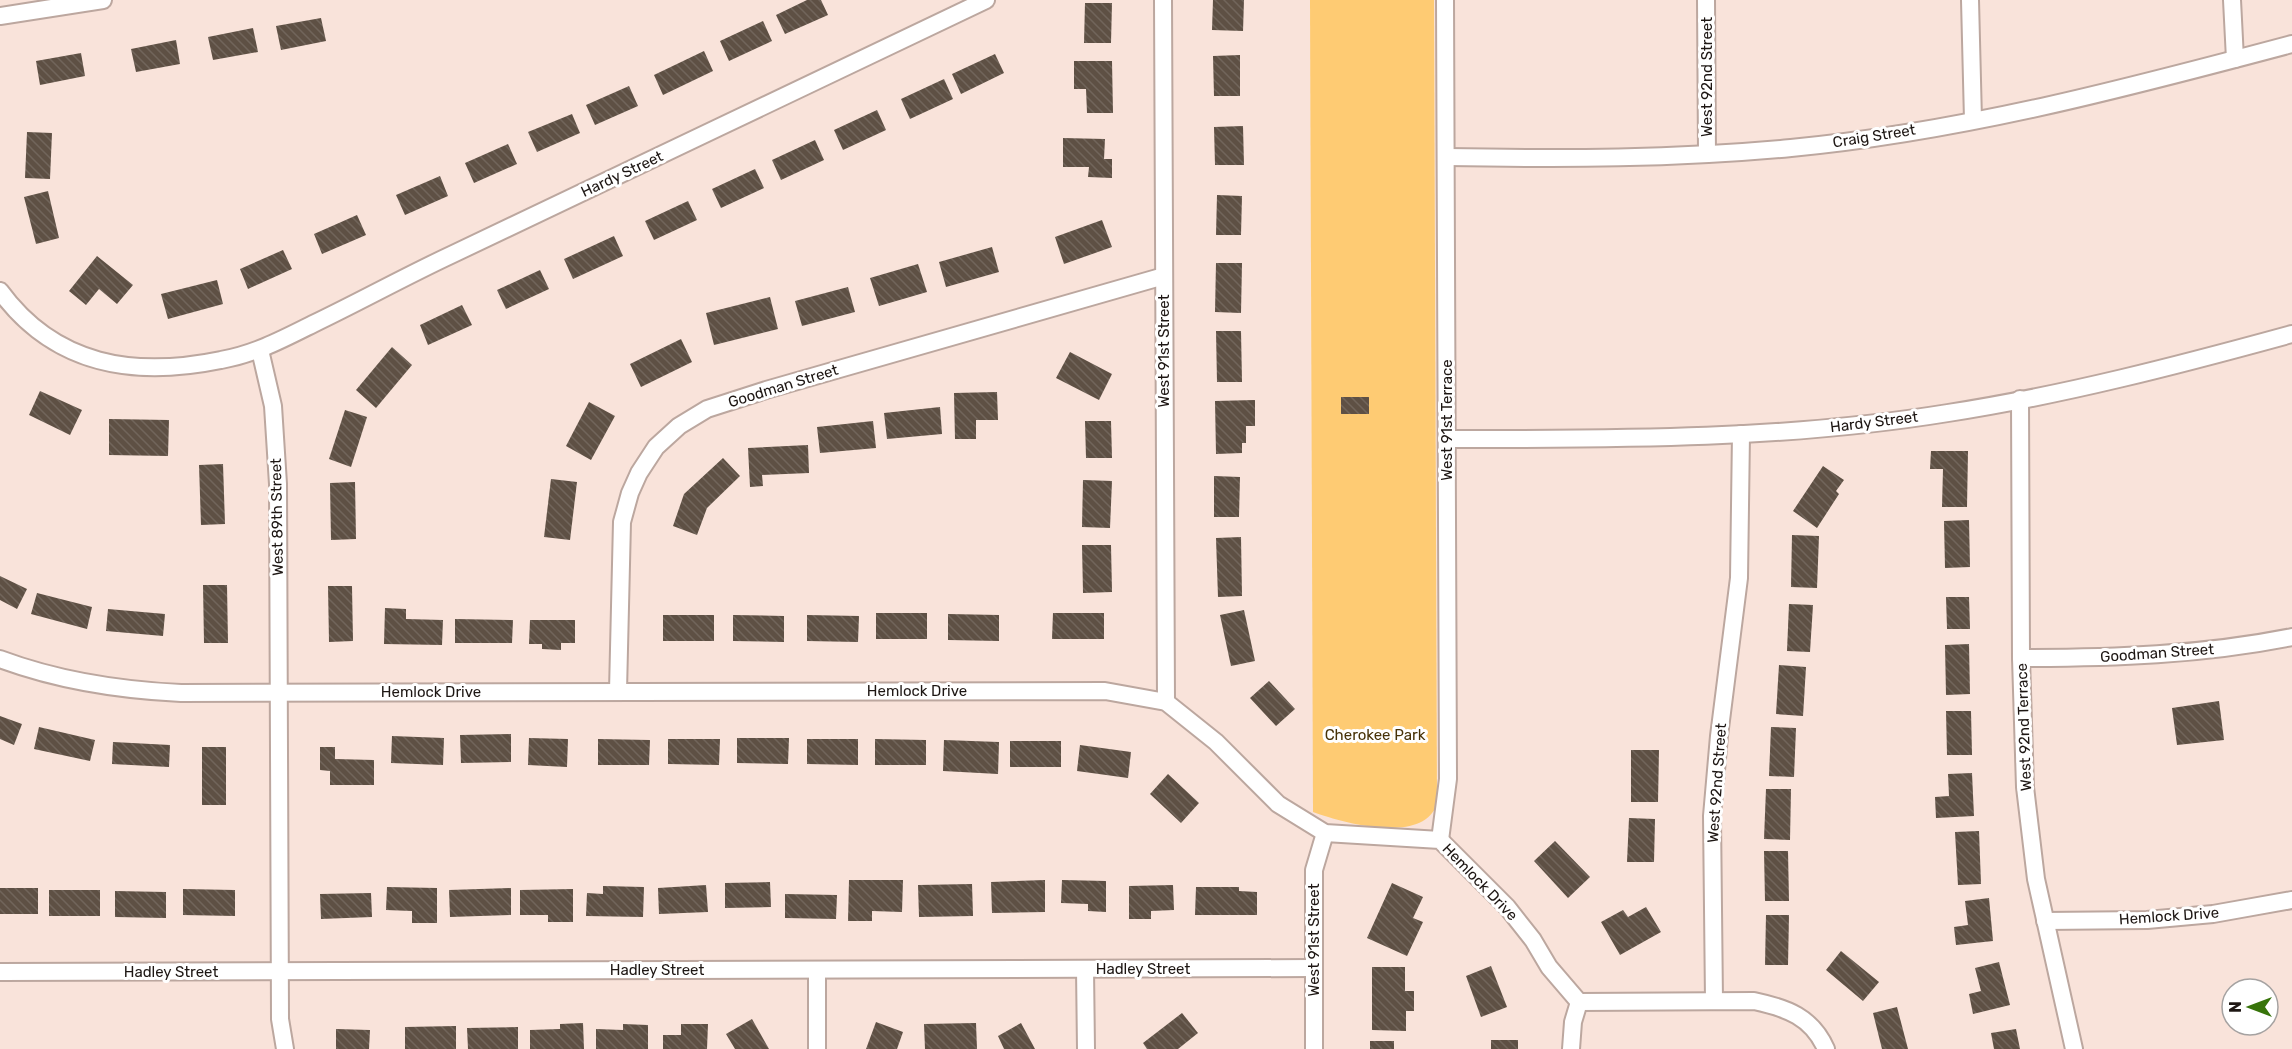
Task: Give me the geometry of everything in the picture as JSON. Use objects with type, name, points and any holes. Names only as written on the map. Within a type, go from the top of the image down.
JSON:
[{"type":"street","points":[[0,16],[103,0]]},
{"type":"street","name":"Hardy Street","points":[[260,350],[427,267],[986,0]]},
{"type":"street","name":"West 91st Street","points":[[1163,0],[1166,702]]},
{"type":"street","name":"West 91st Terrace","points":[[1440,840],[1448,779],[1445,0]]},
{"type":"street","name":"West 92nd Street","points":[[1706,0],[1707,154]]},
{"type":"street","points":[[1970,0],[1972,120]]},
{"type":"street","points":[[2232,0],[2235,59]]},
{"type":"street","name":"Craig Street","points":[[1446,157],[1543,159],[1707,154],[1791,148],[1879,136],[2042,108],[2292,44]]},
{"type":"street","name":"Goodman Street","points":[[618,691],[622,522],[639,472],[656,447],[679,426],[707,409],[766,390],[1164,276]]},
{"type":"street","points":[[0,291],[16,311],[63,348],[99,361],[117,365],[153,367],[221,360],[260,350]]},
{"type":"street","name":"Hardy Street","points":[[1447,439],[1646,438],[1839,427],[1948,413],[2105,382],[2292,334]]},
{"type":"street","name":"West 89th Street","points":[[260,350],[273,406],[278,484],[280,1019],[285,1049]]},
{"type":"street","name":"West 92nd Terrace","points":[[2020,399],[2021,658],[2025,787],[2036,879],[2074,1049]]},
{"type":"street","name":"West 92nd Street","points":[[1714,1001],[1712,816],[1719,736],[1739,578],[1741,434]]},
{"type":"street","name":"Goodman Street","points":[[2021,658],[2161,655],[2208,651],[2292,637]]},
{"type":"street","name":"Hemlock Drive","points":[[0,659],[46,675],[137,691],[1105,692],[1166,702],[1216,742],[1278,804],[1325,833],[1440,840],[1507,907],[1533,940],[1549,967],[1579,1002]]},
{"type":"street","name":"West 91st Street","points":[[1314,1049],[1314,870],[1325,833]]},
{"type":"street","name":"Hemlock Drive","points":[[2045,921],[2147,920],[2213,914],[2292,900]]},
{"type":"street","name":"Hadley Street","points":[[0,972],[1313,968]]},
{"type":"street","points":[[1085,969],[1086,1049]]},
{"type":"street","points":[[817,970],[817,1049]]},
{"type":"street","points":[[1571,1049],[1573,1022],[1579,1002],[1754,1001],[1781,1006],[1798,1015],[1820,1036],[1826,1049]]},
{"type":"green space","name":"Cherokee Park","points":[[1310,0],[1434,0],[1437,804],[1429,817],[1416,824],[1400,827],[1381,828],[1362,825],[1313,812]]},
{"type":"building","points":[[807,0],[821,0],[828,15],[785,34],[776,15]]},
{"type":"building","points":[[1213,0],[1244,0],[1243,31],[1212,30]]},
{"type":"building","points":[[1085,3],[1112,3],[1111,43],[1084,43]]},
{"type":"building","points":[[321,18],[326,41],[281,50],[276,26]]},
{"type":"building","points":[[763,21],[772,41],[729,61],[720,41]]},
{"type":"building","points":[[253,28],[258,52],[213,60],[208,37]]},
{"type":"building","points":[[176,40],[180,64],[136,72],[131,49]]},
{"type":"building","points":[[704,51],[713,71],[663,95],[654,75]]},
{"type":"building","points":[[81,53],[85,76],[40,85],[36,61]]},
{"type":"building","points":[[995,54],[1004,73],[961,94],[952,74]]},
{"type":"building","points":[[1240,55],[1240,96],[1214,96],[1213,56]]},
{"type":"building","points":[[1074,61],[1112,61],[1113,113],[1087,113],[1086,89],[1074,89]]},
{"type":"building","points":[[944,79],[953,99],[910,119],[901,99]]},
{"type":"building","points":[[629,86],[638,106],[595,125],[586,105]]},
{"type":"building","points":[[877,110],[886,130],[843,150],[834,130]]},
{"type":"building","points":[[572,114],[580,133],[537,152],[528,132]]},
{"type":"building","points":[[1243,126],[1244,165],[1215,165],[1214,127]]},
{"type":"building","points":[[27,132],[52,133],[50,179],[25,178]]},
{"type":"building","points":[[1063,138],[1105,139],[1104,159],[1112,159],[1112,178],[1088,177],[1089,167],[1063,167]]},
{"type":"building","points":[[815,140],[824,160],[781,180],[772,160]]},
{"type":"building","points":[[508,144],[517,164],[474,183],[465,163]]},
{"type":"building","points":[[755,169],[764,188],[721,208],[712,189]]},
{"type":"building","points":[[440,176],[448,196],[405,215],[396,195]]},
{"type":"building","points":[[48,191],[59,238],[36,244],[24,197]]},
{"type":"building","points":[[1217,195],[1242,196],[1241,235],[1216,235]]},
{"type":"building","points":[[688,201],[697,220],[654,240],[645,221]]},
{"type":"building","points":[[357,215],[366,235],[322,254],[314,234]]},
{"type":"building","points":[[1102,220],[1112,247],[1064,264],[1055,237]]},
{"type":"building","points":[[614,236],[623,256],[573,279],[564,259]]},
{"type":"building","points":[[992,247],[999,272],[946,287],[939,262]]},
{"type":"building","points":[[283,250],[292,269],[248,289],[240,269]]},
{"type":"building","points":[[97,256],[133,285],[117,304],[99,289],[86,305],[69,291]]},
{"type":"building","points":[[1216,263],[1242,263],[1241,313],[1215,312]]},
{"type":"building","points":[[918,264],[927,292],[879,306],[870,278]]},
{"type":"building","points":[[540,270],[549,289],[506,309],[497,290]]},
{"type":"building","points":[[217,280],[223,304],[168,319],[161,294]]},
{"type":"building","points":[[848,287],[855,312],[802,326],[795,301]]},
{"type":"building","points":[[770,297],[778,329],[714,345],[706,313]]},
{"type":"building","points":[[462,305],[472,325],[428,345],[420,325]]},
{"type":"building","points":[[1216,331],[1241,331],[1242,382],[1217,382]]},
{"type":"building","points":[[681,339],[692,362],[641,387],[630,364]]},
{"type":"building","points":[[392,347],[412,365],[376,408],[356,390]]},
{"type":"building","points":[[1070,352],[1112,374],[1099,400],[1056,378]]},
{"type":"building","points":[[40,391],[82,410],[70,435],[29,415]]},
{"type":"building","points":[[997,392],[998,420],[976,420],[976,439],[955,439],[954,393]]},
{"type":"building","points":[[1341,397],[1369,397],[1369,414],[1341,414]]},
{"type":"building","points":[[1255,400],[1255,426],[1246,426],[1246,443],[1242,443],[1242,453],[1216,454],[1215,401]]},
{"type":"building","points":[[589,402],[615,416],[591,460],[566,446]]},
{"type":"building","points":[[940,407],[942,434],[887,439],[884,413]]},
{"type":"building","points":[[345,410],[367,417],[351,467],[329,459]]},
{"type":"building","points":[[109,419],[169,420],[168,456],[109,455]]},
{"type":"building","points":[[873,421],[876,448],[820,453],[817,427]]},
{"type":"building","points":[[1085,421],[1111,421],[1112,458],[1086,458]]},
{"type":"building","points":[[808,445],[809,473],[762,475],[763,486],[750,487],[748,448]]},
{"type":"building","points":[[1931,451],[1968,451],[1967,507],[1942,507],[1943,469],[1930,469]]},
{"type":"building","points":[[723,458],[740,476],[707,508],[697,535],[673,526],[684,494]]},
{"type":"building","points":[[223,464],[225,524],[201,525],[199,465]]},
{"type":"building","points":[[1823,466],[1844,480],[1836,491],[1839,494],[1817,528],[1793,511]]},
{"type":"building","points":[[1214,476],[1240,477],[1239,517],[1214,517]]},
{"type":"building","points":[[551,479],[577,482],[570,540],[544,537]]},
{"type":"building","points":[[1083,480],[1112,481],[1110,528],[1082,527]]},
{"type":"building","points":[[355,482],[356,539],[331,540],[330,483]]},
{"type":"building","points":[[1969,520],[1970,567],[1945,568],[1944,521]]},
{"type":"building","points":[[1792,535],[1819,536],[1817,588],[1791,587]]},
{"type":"building","points":[[1241,537],[1242,596],[1218,597],[1216,538]]},
{"type":"building","points":[[1082,545],[1111,545],[1112,592],[1083,593]]},
{"type":"building","points":[[0,576],[27,589],[17,609],[0,600]]},
{"type":"building","points":[[203,585],[227,585],[228,643],[204,643]]},
{"type":"building","points":[[328,586],[352,586],[353,641],[329,642]]},
{"type":"building","points":[[37,593],[92,607],[87,629],[31,614]]},
{"type":"building","points":[[1946,597],[1969,597],[1970,629],[1947,629]]},
{"type":"building","points":[[1789,604],[1813,605],[1810,652],[1787,651]]},
{"type":"building","points":[[385,608],[406,609],[406,619],[443,620],[442,645],[384,644]]},
{"type":"building","points":[[108,609],[165,614],[163,636],[106,631]]},
{"type":"building","points":[[1244,610],[1255,661],[1231,666],[1220,615]]},
{"type":"building","points":[[876,613],[927,613],[927,639],[876,639]]},
{"type":"building","points":[[1053,613],[1104,613],[1104,639],[1052,639]]},
{"type":"building","points":[[948,614],[999,615],[999,641],[948,640]]},
{"type":"building","points":[[663,615],[714,615],[714,641],[663,641]]},
{"type":"building","points":[[733,615],[784,616],[784,642],[733,641]]},
{"type":"building","points":[[807,615],[859,616],[858,642],[807,641]]},
{"type":"building","points":[[455,619],[513,620],[512,643],[455,643]]},
{"type":"building","points":[[530,620],[575,620],[575,643],[561,643],[561,650],[542,649],[542,644],[529,644]]},
{"type":"building","points":[[1969,644],[1970,694],[1946,695],[1945,645]]},
{"type":"building","points":[[1779,665],[1806,667],[1803,716],[1776,714]]},
{"type":"building","points":[[1269,681],[1295,709],[1276,726],[1250,698]]},
{"type":"building","points":[[2219,701],[2224,740],[2177,745],[2172,708]]},
{"type":"building","points":[[1946,711],[1971,711],[1972,755],[1947,755]]},
{"type":"building","points":[[0,716],[22,724],[14,745],[0,739]]},
{"type":"building","points":[[39,727],[95,740],[90,761],[34,749]]},
{"type":"building","points":[[1771,727],[1796,728],[1794,777],[1769,776]]},
{"type":"building","points":[[511,734],[511,762],[461,763],[460,735]]},
{"type":"building","points":[[392,736],[444,738],[443,765],[391,763]]},
{"type":"building","points":[[529,738],[568,739],[567,767],[528,765]]},
{"type":"building","points":[[737,738],[789,738],[788,764],[737,763]]},
{"type":"building","points":[[598,739],[650,740],[649,765],[598,765]]},
{"type":"building","points":[[668,739],[720,739],[719,765],[668,764]]},
{"type":"building","points":[[807,739],[858,739],[858,765],[807,764]]},
{"type":"building","points":[[875,739],[926,740],[926,765],[875,765]]},
{"type":"building","points":[[944,740],[999,742],[998,774],[943,771]]},
{"type":"building","points":[[1010,741],[1061,741],[1061,767],[1010,767]]},
{"type":"building","points":[[113,742],[170,745],[169,767],[112,764]]},
{"type":"building","points":[[1080,745],[1131,752],[1128,778],[1077,771]]},
{"type":"building","points":[[202,747],[226,747],[226,805],[202,805]]},
{"type":"building","points":[[320,747],[335,747],[335,759],[374,760],[374,785],[330,785],[330,771],[320,770]]},
{"type":"building","points":[[1631,750],[1659,750],[1658,802],[1631,802]]},
{"type":"building","points":[[1972,773],[1974,816],[1936,818],[1935,797],[1949,796],[1948,774]]},
{"type":"building","points":[[1168,774],[1199,803],[1181,823],[1150,794]]},
{"type":"building","points":[[1766,789],[1791,789],[1790,840],[1764,839]]},
{"type":"building","points":[[1629,818],[1655,819],[1654,862],[1627,862]]},
{"type":"building","points":[[1979,831],[1981,884],[1958,885],[1955,832]]},
{"type":"building","points":[[1555,841],[1590,877],[1568,898],[1534,861]]},
{"type":"building","points":[[1764,851],[1788,851],[1789,901],[1765,901]]},
{"type":"building","points":[[849,880],[903,880],[902,912],[872,911],[872,921],[848,921]]},
{"type":"building","points":[[1045,880],[1045,912],[992,913],[991,882]]},
{"type":"building","points":[[1062,880],[1106,881],[1106,912],[1088,911],[1088,904],[1061,903]]},
{"type":"building","points":[[770,882],[771,907],[725,908],[725,883]]},
{"type":"building","points":[[1392,883],[1423,897],[1413,918],[1423,922],[1407,956],[1367,938]]},
{"type":"building","points":[[972,884],[973,916],[919,917],[918,885]]},
{"type":"building","points":[[706,885],[708,912],[659,914],[658,888]]},
{"type":"building","points":[[1173,885],[1174,910],[1151,911],[1151,919],[1129,919],[1129,886]]},
{"type":"building","points":[[603,886],[644,887],[643,917],[586,916],[587,893],[603,894]]},
{"type":"building","points":[[387,887],[437,888],[437,923],[412,923],[412,911],[386,910]]},
{"type":"building","points":[[1196,887],[1239,887],[1239,891],[1257,892],[1257,915],[1195,915]]},
{"type":"building","points":[[0,888],[38,888],[38,914],[0,914]]},
{"type":"building","points":[[511,888],[511,915],[450,917],[449,890]]},
{"type":"building","points":[[183,889],[235,890],[235,916],[183,915]]},
{"type":"building","points":[[573,889],[573,922],[548,922],[548,915],[520,915],[520,890]]},
{"type":"building","points":[[49,890],[100,890],[100,916],[49,916]]},
{"type":"building","points":[[115,891],[166,892],[166,918],[115,917]]},
{"type":"building","points":[[371,893],[372,917],[321,919],[320,894]]},
{"type":"building","points":[[785,894],[837,895],[836,919],[785,918]]},
{"type":"building","points":[[1989,898],[1993,941],[1956,945],[1954,927],[1968,925],[1965,901]]},
{"type":"building","points":[[1646,907],[1661,932],[1620,955],[1601,922],[1623,910],[1628,917]]},
{"type":"building","points":[[1766,915],[1789,915],[1788,965],[1765,965]]},
{"type":"building","points":[[1841,951],[1879,982],[1863,1001],[1826,970]]},
{"type":"building","points":[[1999,962],[2010,1005],[1973,1014],[1969,994],[1981,991],[1975,968]]},
{"type":"building","points":[[1491,966],[1507,1007],[1481,1017],[1466,976]]},
{"type":"building","points":[[1372,967],[1405,967],[1405,991],[1414,991],[1414,1011],[1406,1011],[1406,1031],[1372,1030]]},
{"type":"building","points":[[1897,1007],[1908,1049],[1882,1049],[1873,1013]]},
{"type":"building","points":[[1182,1013],[1198,1033],[1178,1049],[1147,1049],[1143,1043]]},
{"type":"building","points":[[752,1019],[769,1049],[735,1049],[726,1034]]},
{"type":"building","points":[[876,1022],[903,1032],[897,1049],[866,1049]]},
{"type":"building","points":[[583,1023],[584,1049],[530,1049],[530,1030],[560,1029],[560,1024]]},
{"type":"building","points":[[976,1023],[977,1049],[925,1049],[924,1024]]},
{"type":"building","points":[[1021,1023],[1035,1049],[1004,1049],[998,1036]]},
{"type":"building","points":[[623,1024],[648,1025],[648,1049],[596,1049],[596,1029],[623,1030]]},
{"type":"building","points":[[681,1024],[708,1024],[707,1049],[663,1049],[663,1035],[681,1035]]},
{"type":"building","points":[[456,1026],[456,1049],[405,1049],[405,1027]]},
{"type":"building","points":[[518,1027],[518,1049],[468,1049],[467,1028]]},
{"type":"building","points":[[336,1029],[370,1030],[369,1049],[336,1049]]},
{"type":"building","points":[[2016,1029],[2020,1049],[1994,1049],[1991,1033]]},
{"type":"building","points":[[1491,1040],[1518,1040],[1518,1049],[1491,1049]]},
{"type":"building","points":[[1370,1041],[1394,1041],[1394,1049],[1370,1049]]}]
